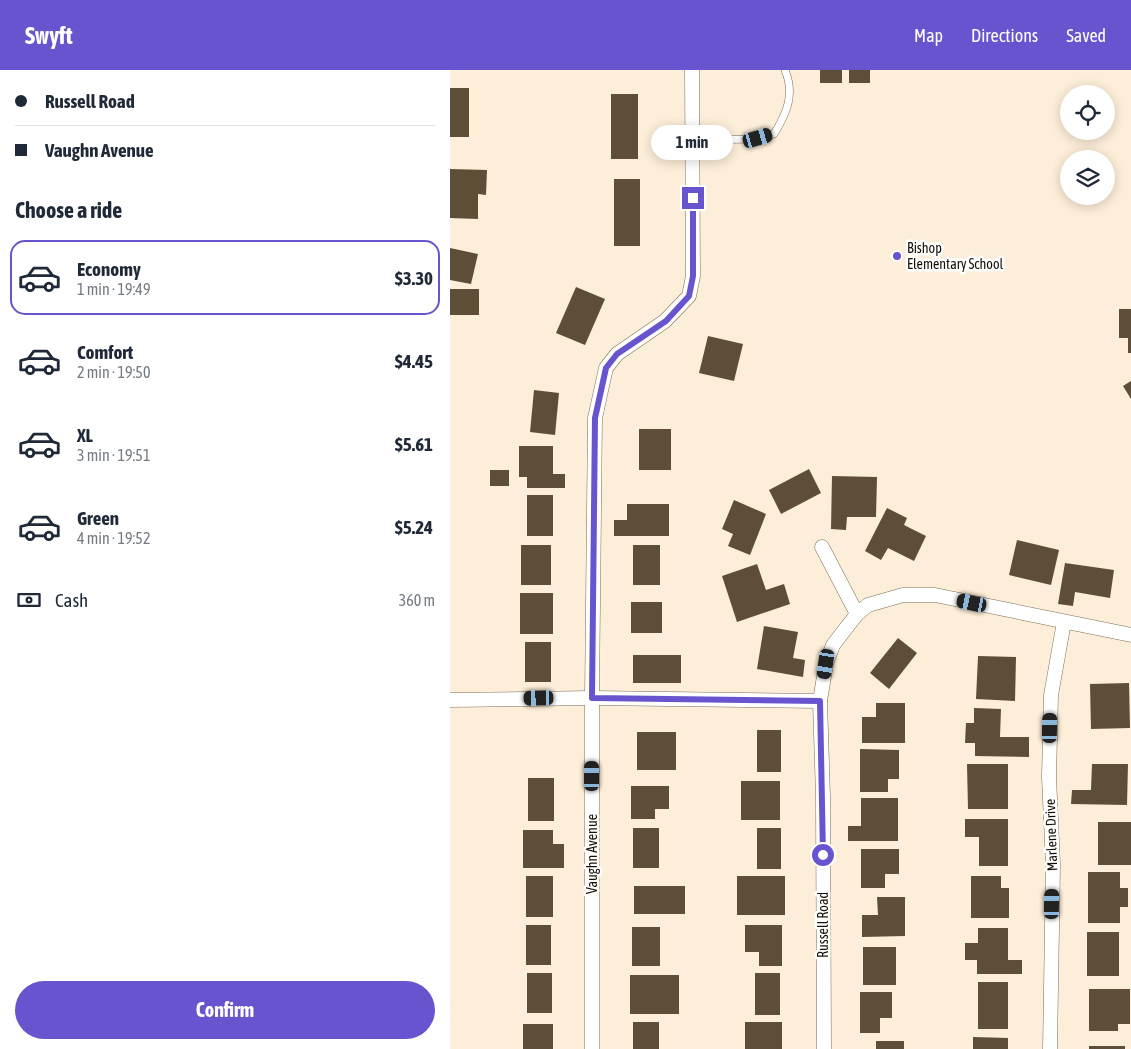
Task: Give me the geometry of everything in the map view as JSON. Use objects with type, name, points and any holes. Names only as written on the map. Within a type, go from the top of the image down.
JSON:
[{"type":"street","name":"Vaughn Avenue","points":[[592,1049],[592,698],[595,418],[606,368],[617,354],[666,321],[689,296],[693,276],[692,70]]},
{"type":"street","points":[[822,547],[856,614]]},
{"type":"street","name":"Russell Road","points":[[824,1049],[823,807],[820,701],[826,664],[834,644],[856,614],[868,605],[904,594],[935,595],[1131,635]]},
{"type":"street","name":"Marlene Drive","points":[[1050,1049],[1053,865],[1049,777],[1050,695],[1064,622]]},
{"type":"street","points":[[450,700],[592,698],[820,701]]},
{"type":"lane","points":[[692,140],[758,138],[774,134],[782,121],[790,99],[789,80],[785,70]]},
{"type":"building","points":[[820,70],[842,70],[842,83],[820,83]]},
{"type":"building","points":[[849,70],[870,70],[870,83],[849,83]]},
{"type":"building","points":[[450,88],[469,88],[469,137],[450,137]]},
{"type":"building","points":[[611,94],[638,94],[638,159],[611,159]]},
{"type":"building","points":[[450,169],[487,170],[486,195],[478,194],[478,219],[450,218]]},
{"type":"building","points":[[614,179],[640,179],[640,246],[614,246]]},
{"type":"building","points":[[450,248],[478,254],[471,284],[450,280]]},
{"type":"building","points":[[576,287],[605,299],[585,345],[556,333]]},
{"type":"building","points":[[450,289],[479,289],[479,315],[450,315]]},
{"type":"building","points":[[1119,309],[1131,309],[1131,353],[1128,353],[1128,338],[1119,338]]},
{"type":"building","points":[[708,336],[743,344],[734,381],[699,373]]},
{"type":"building","points":[[1131,381],[1131,399],[1123,386]]},
{"type":"building","points":[[534,390],[559,393],[555,435],[530,432]]},
{"type":"building","points":[[639,429],[671,429],[671,470],[639,470]]},
{"type":"building","points":[[519,446],[553,446],[553,474],[565,474],[565,488],[527,488],[527,477],[519,477]]},
{"type":"building","points":[[809,469],[821,493],[781,514],[769,490]]},
{"type":"building","points":[[490,470],[509,470],[509,486],[490,486]]},
{"type":"building","points":[[832,476],[877,477],[876,517],[847,517],[846,530],[831,529]]},
{"type":"building","points":[[527,495],[553,495],[553,536],[527,536]]},
{"type":"building","points":[[734,500],[766,514],[750,555],[728,546],[733,534],[722,529]]},
{"type":"building","points":[[627,504],[669,504],[669,536],[614,536],[614,520],[627,520]]},
{"type":"building","points":[[887,508],[907,518],[904,525],[926,536],[914,561],[888,548],[881,560],[865,551]]},
{"type":"building","points":[[1017,540],[1059,550],[1051,585],[1009,575]]},
{"type":"building","points":[[521,545],[551,545],[551,585],[521,585]]},
{"type":"building","points":[[633,545],[660,545],[660,585],[633,585]]},
{"type":"building","points":[[1065,563],[1114,570],[1110,598],[1075,592],[1073,606],[1058,604]]},
{"type":"building","points":[[757,564],[766,590],[784,584],[790,604],[737,622],[722,576]]},
{"type":"building","points":[[520,593],[553,593],[553,634],[520,634]]},
{"type":"building","points":[[631,602],[662,602],[662,633],[631,633]]},
{"type":"building","points":[[764,626],[798,632],[793,658],[805,660],[803,677],[757,669]]},
{"type":"building","points":[[898,638],[917,653],[889,689],[870,673]]},
{"type":"building","points":[[525,642],[551,642],[551,682],[525,682]]},
{"type":"building","points":[[633,655],[681,655],[681,683],[633,683]]},
{"type":"building","points":[[978,656],[1016,657],[1015,701],[976,699]]},
{"type":"building","points":[[1129,683],[1130,728],[1091,729],[1090,684]]},
{"type":"building","points":[[876,703],[905,703],[905,743],[862,743],[862,717],[876,717]]},
{"type":"building","points":[[974,708],[1001,709],[1000,737],[1029,737],[1029,757],[975,756],[975,743],[965,743],[966,723],[974,723]]},
{"type":"building","points":[[757,730],[781,730],[781,772],[757,772]]},
{"type":"building","points":[[637,732],[676,732],[676,770],[637,770]]},
{"type":"building","points":[[860,749],[899,750],[899,779],[888,779],[888,792],[860,792]]},
{"type":"building","points":[[967,764],[1008,764],[1008,809],[968,809]]},
{"type":"building","points":[[1092,764],[1128,764],[1127,805],[1071,804],[1072,790],[1091,790]]},
{"type":"building","points":[[528,778],[554,778],[554,821],[528,821]]},
{"type":"building","points":[[741,781],[780,781],[780,820],[741,820]]},
{"type":"building","points":[[631,786],[669,786],[669,809],[655,809],[655,819],[631,819]]},
{"type":"building","points":[[861,798],[898,798],[898,841],[848,841],[848,826],[861,826]]},
{"type":"building","points":[[965,819],[1008,819],[1008,866],[979,866],[979,837],[965,837]]},
{"type":"building","points":[[1098,822],[1131,822],[1131,865],[1098,865]]},
{"type":"building","points":[[633,828],[659,828],[659,868],[633,868]]},
{"type":"building","points":[[757,828],[781,828],[781,869],[757,869]]},
{"type":"building","points":[[523,830],[553,830],[553,844],[564,844],[564,868],[523,868]]},
{"type":"building","points":[[861,849],[899,849],[899,874],[885,874],[885,888],[861,888]]},
{"type":"building","points":[[1088,872],[1120,872],[1120,888],[1128,888],[1128,907],[1120,907],[1120,923],[1088,923]]},
{"type":"building","points":[[526,876],[553,876],[553,917],[526,917]]},
{"type":"building","points":[[737,876],[785,876],[785,915],[737,915]]},
{"type":"building","points":[[971,876],[1001,876],[1001,888],[1009,888],[1009,918],[971,918]]},
{"type":"building","points":[[634,886],[685,886],[685,914],[634,914]]},
{"type":"building","points":[[877,897],[905,897],[905,936],[862,937],[862,915],[878,915]]},
{"type":"building","points":[[526,925],[551,925],[551,965],[526,965]]},
{"type":"building","points":[[745,925],[782,925],[782,966],[759,966],[759,952],[745,952]]},
{"type":"building","points":[[632,927],[660,927],[660,966],[632,966]]},
{"type":"building","points":[[978,928],[1008,928],[1008,960],[1022,960],[1022,974],[977,974],[977,960],[965,960],[965,943],[978,943]]},
{"type":"building","points":[[1087,932],[1119,932],[1119,976],[1087,976]]},
{"type":"building","points":[[863,947],[896,947],[896,985],[863,985]]},
{"type":"building","points":[[527,973],[552,973],[552,1013],[527,1013]]},
{"type":"building","points":[[755,973],[780,973],[780,1015],[755,1015]]},
{"type":"building","points":[[630,975],[679,975],[679,1014],[630,1014]]},
{"type":"building","points":[[978,982],[1008,982],[1008,1029],[978,1029]]},
{"type":"building","points":[[1089,989],[1130,989],[1130,1024],[1118,1024],[1118,1031],[1089,1031]]},
{"type":"building","points":[[860,992],[892,992],[892,1018],[880,1018],[880,1033],[860,1033]]},
{"type":"building","points":[[633,1022],[659,1022],[659,1049],[633,1049]]},
{"type":"building","points":[[745,1022],[782,1022],[782,1049],[745,1049]]},
{"type":"building","points":[[523,1024],[553,1024],[553,1049],[523,1049]]},
{"type":"building","points":[[973,1037],[1008,1038],[1008,1049],[973,1049]]},
{"type":"building","points":[[876,1041],[904,1041],[904,1049],[876,1049]]},
{"type":"building","points":[[1089,1046],[1125,1046],[1125,1049],[1089,1049]]},
{"type":"place","name":"Bishop Elementary School","points":[[897,256]]},
{"type":"route","points":[[693,198],[693,276],[689,296],[666,321],[617,354],[606,368],[595,418],[592,698],[820,701],[823,855]]}]
